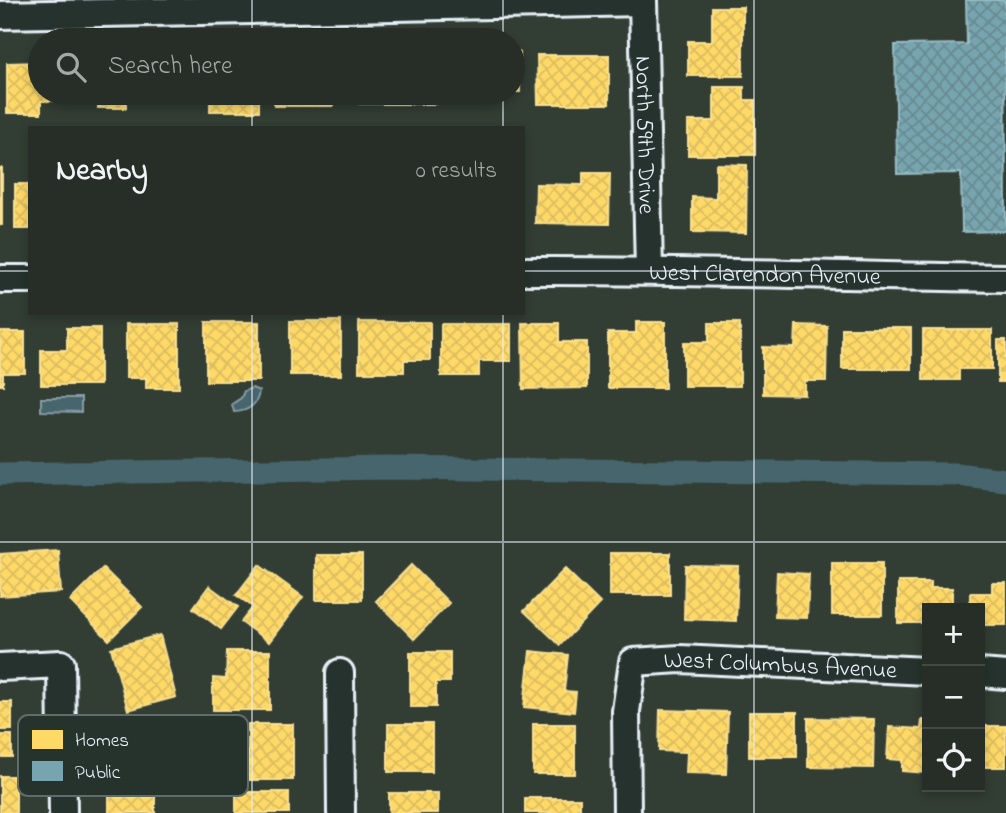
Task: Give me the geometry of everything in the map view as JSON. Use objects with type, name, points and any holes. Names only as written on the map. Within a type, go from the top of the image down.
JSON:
[{"type":"street","points":[[0,15],[389,3],[643,1]]},
{"type":"street","name":"North 59th Drive","points":[[643,1],[649,271]]},
{"type":"street","name":"West Clarendon Avenue","points":[[525,271],[1006,278]]},
{"type":"street","points":[[0,279],[28,279]]},
{"type":"street","name":"West Columbus Avenue","points":[[627,813],[626,711],[633,662],[680,659],[922,671]]},
{"type":"street","points":[[0,667],[61,664],[62,715]]},
{"type":"street","points":[[340,673],[341,813]]},
{"type":"street","points":[[985,673],[1006,675]]},
{"type":"water","points":[[252,388],[259,391],[254,404],[243,411],[234,412],[232,404],[241,398],[244,391]]},
{"type":"water","points":[[41,398],[81,398],[81,412],[41,411]]},
{"type":"building: Homes","points":[[712,7],[743,7],[743,76],[688,76],[688,41],[712,41]]},
{"type":"building: Homes","points":[[537,55],[609,55],[609,104],[538,104]]},
{"type":"building: Homes","points":[[28,62],[28,105],[41,105],[41,113],[7,113],[7,63]]},
{"type":"building: Homes","points":[[714,87],[744,87],[744,100],[755,100],[755,155],[688,155],[688,121],[714,121]]},
{"type":"building: Homes","points":[[98,105],[126,105],[126,108],[98,108]]},
{"type":"building: Homes","points":[[210,105],[259,105],[259,111],[210,111]]},
{"type":"building: Homes","points":[[274,105],[333,105],[333,106]]},
{"type":"building: Homes","points":[[716,164],[747,165],[746,233],[692,232],[692,197],[716,198]]},
{"type":"building: Homes","points":[[2,168],[2,225],[0,225]]},
{"type":"building: Homes","points":[[583,173],[610,173],[609,224],[535,223],[536,184],[583,185]]},
{"type":"building: Homes","points":[[15,184],[28,184],[28,229],[15,229]]},
{"type":"building: Homes","points":[[290,321],[341,321],[341,375],[290,375]]},
{"type":"building: Homes","points":[[206,322],[259,322],[259,381],[206,381]]},
{"type":"building: Homes","points":[[359,322],[430,322],[430,360],[404,360],[404,372],[359,372]]},
{"type":"building: Homes","points":[[636,322],[665,322],[665,388],[608,388],[608,333],[636,333]]},
{"type":"building: Homes","points":[[522,323],[559,323],[559,342],[587,342],[587,388],[523,389]]},
{"type":"building: Homes","points":[[709,323],[740,323],[740,386],[684,386],[684,342],[709,342]]},
{"type":"building: Homes","points":[[126,324],[179,324],[179,388],[146,388],[146,378],[126,378]]},
{"type":"building: Homes","points":[[441,324],[511,324],[511,361],[479,361],[479,376],[441,376]]},
{"type":"building: Homes","points":[[796,325],[827,326],[826,381],[805,381],[805,395],[763,394],[763,347],[795,348]]},
{"type":"building: Homes","points":[[67,328],[100,328],[100,385],[41,385],[41,350],[67,350]]},
{"type":"building: Homes","points":[[842,328],[911,328],[911,369],[842,369]]},
{"type":"building: Homes","points":[[923,330],[992,330],[992,369],[959,369],[959,380],[923,380]]},
{"type":"building: Homes","points":[[0,332],[25,332],[25,373],[3,373],[3,385],[0,385]]},
{"type":"building: Homes","points":[[998,340],[1006,340],[1006,382],[998,382]]},
{"type":"building: Homes","points":[[58,550],[61,592],[0,596],[0,554]]},
{"type":"building: Homes","points":[[610,553],[670,553],[670,595],[610,595]]},
{"type":"building: Homes","points":[[316,555],[362,555],[362,600],[316,600]]},
{"type":"building: Homes","points":[[832,563],[882,563],[882,615],[832,615]]},
{"type":"building: Homes","points":[[259,565],[303,597],[269,642],[241,622],[253,607],[236,595]]},
{"type":"building: Homes","points":[[411,565],[449,603],[414,639],[376,601]]},
{"type":"building: Homes","points":[[685,565],[738,566],[736,621],[684,619]]},
{"type":"building: Homes","points":[[103,568],[142,607],[109,640],[70,601]]},
{"type":"building: Homes","points":[[565,569],[600,603],[560,645],[524,611]]},
{"type":"building: Homes","points":[[777,572],[809,574],[807,618],[775,617]]},
{"type":"building: Homes","points":[[898,582],[931,582],[931,588],[952,588],[952,603],[922,603],[922,623],[898,623]]},
{"type":"building: Homes","points":[[992,583],[1006,583],[1006,625],[985,625],[985,603],[970,603],[970,593],[992,593]]},
{"type":"building: Homes","points":[[209,586],[238,607],[221,629],[193,608]]},
{"type":"building: Homes","points":[[160,635],[176,697],[128,710],[111,648]]},
{"type":"building: Homes","points":[[227,651],[270,651],[270,710],[213,710],[213,678],[226,679]]},
{"type":"building: Homes","points":[[530,651],[568,655],[564,691],[576,692],[574,712],[524,707]]},
{"type":"building: Homes","points":[[410,652],[450,652],[450,682],[436,682],[436,707],[410,707]]},
{"type":"building: Homes","points":[[0,702],[12,702],[12,730],[0,730]]},
{"type":"building: Homes","points":[[660,710],[728,712],[726,774],[686,773],[687,752],[659,751]]},
{"type":"building: Homes","points":[[749,712],[797,712],[797,757],[749,757]]},
{"type":"building: Homes","points":[[808,718],[874,719],[873,768],[808,767]]},
{"type":"building: Homes","points":[[922,720],[922,773],[902,771],[902,760],[887,759],[889,727],[921,729]]},
{"type":"building: Homes","points":[[248,724],[293,724],[293,780],[248,780]]},
{"type":"building: Homes","points":[[388,724],[432,724],[432,772],[388,772]]},
{"type":"building: Homes","points":[[533,724],[575,724],[575,774],[533,774]]},
{"type":"building: Homes","points":[[985,726],[1006,726],[1006,767],[985,767]]},
{"type":"building: Homes","points":[[0,735],[12,735],[12,757],[0,757]]},
{"type":"building: Homes","points":[[0,776],[16,776],[16,813],[0,813]]},
{"type":"building: Homes","points":[[248,792],[289,792],[289,813],[236,813],[236,796],[248,796]]},
{"type":"building: Homes","points":[[389,793],[438,793],[438,813],[389,813]]},
{"type":"building: Homes","points":[[109,796],[155,796],[155,813],[109,813]]},
{"type":"building: Homes","points":[[525,798],[580,798],[580,813],[525,813]]},
{"type":"building: Public","points":[[966,0],[1005,0],[1006,231],[962,232],[961,173],[897,174],[895,45],[967,44]]},
{"type":"waterway","points":[[0,474],[386,468],[956,474],[1006,480]]}]
